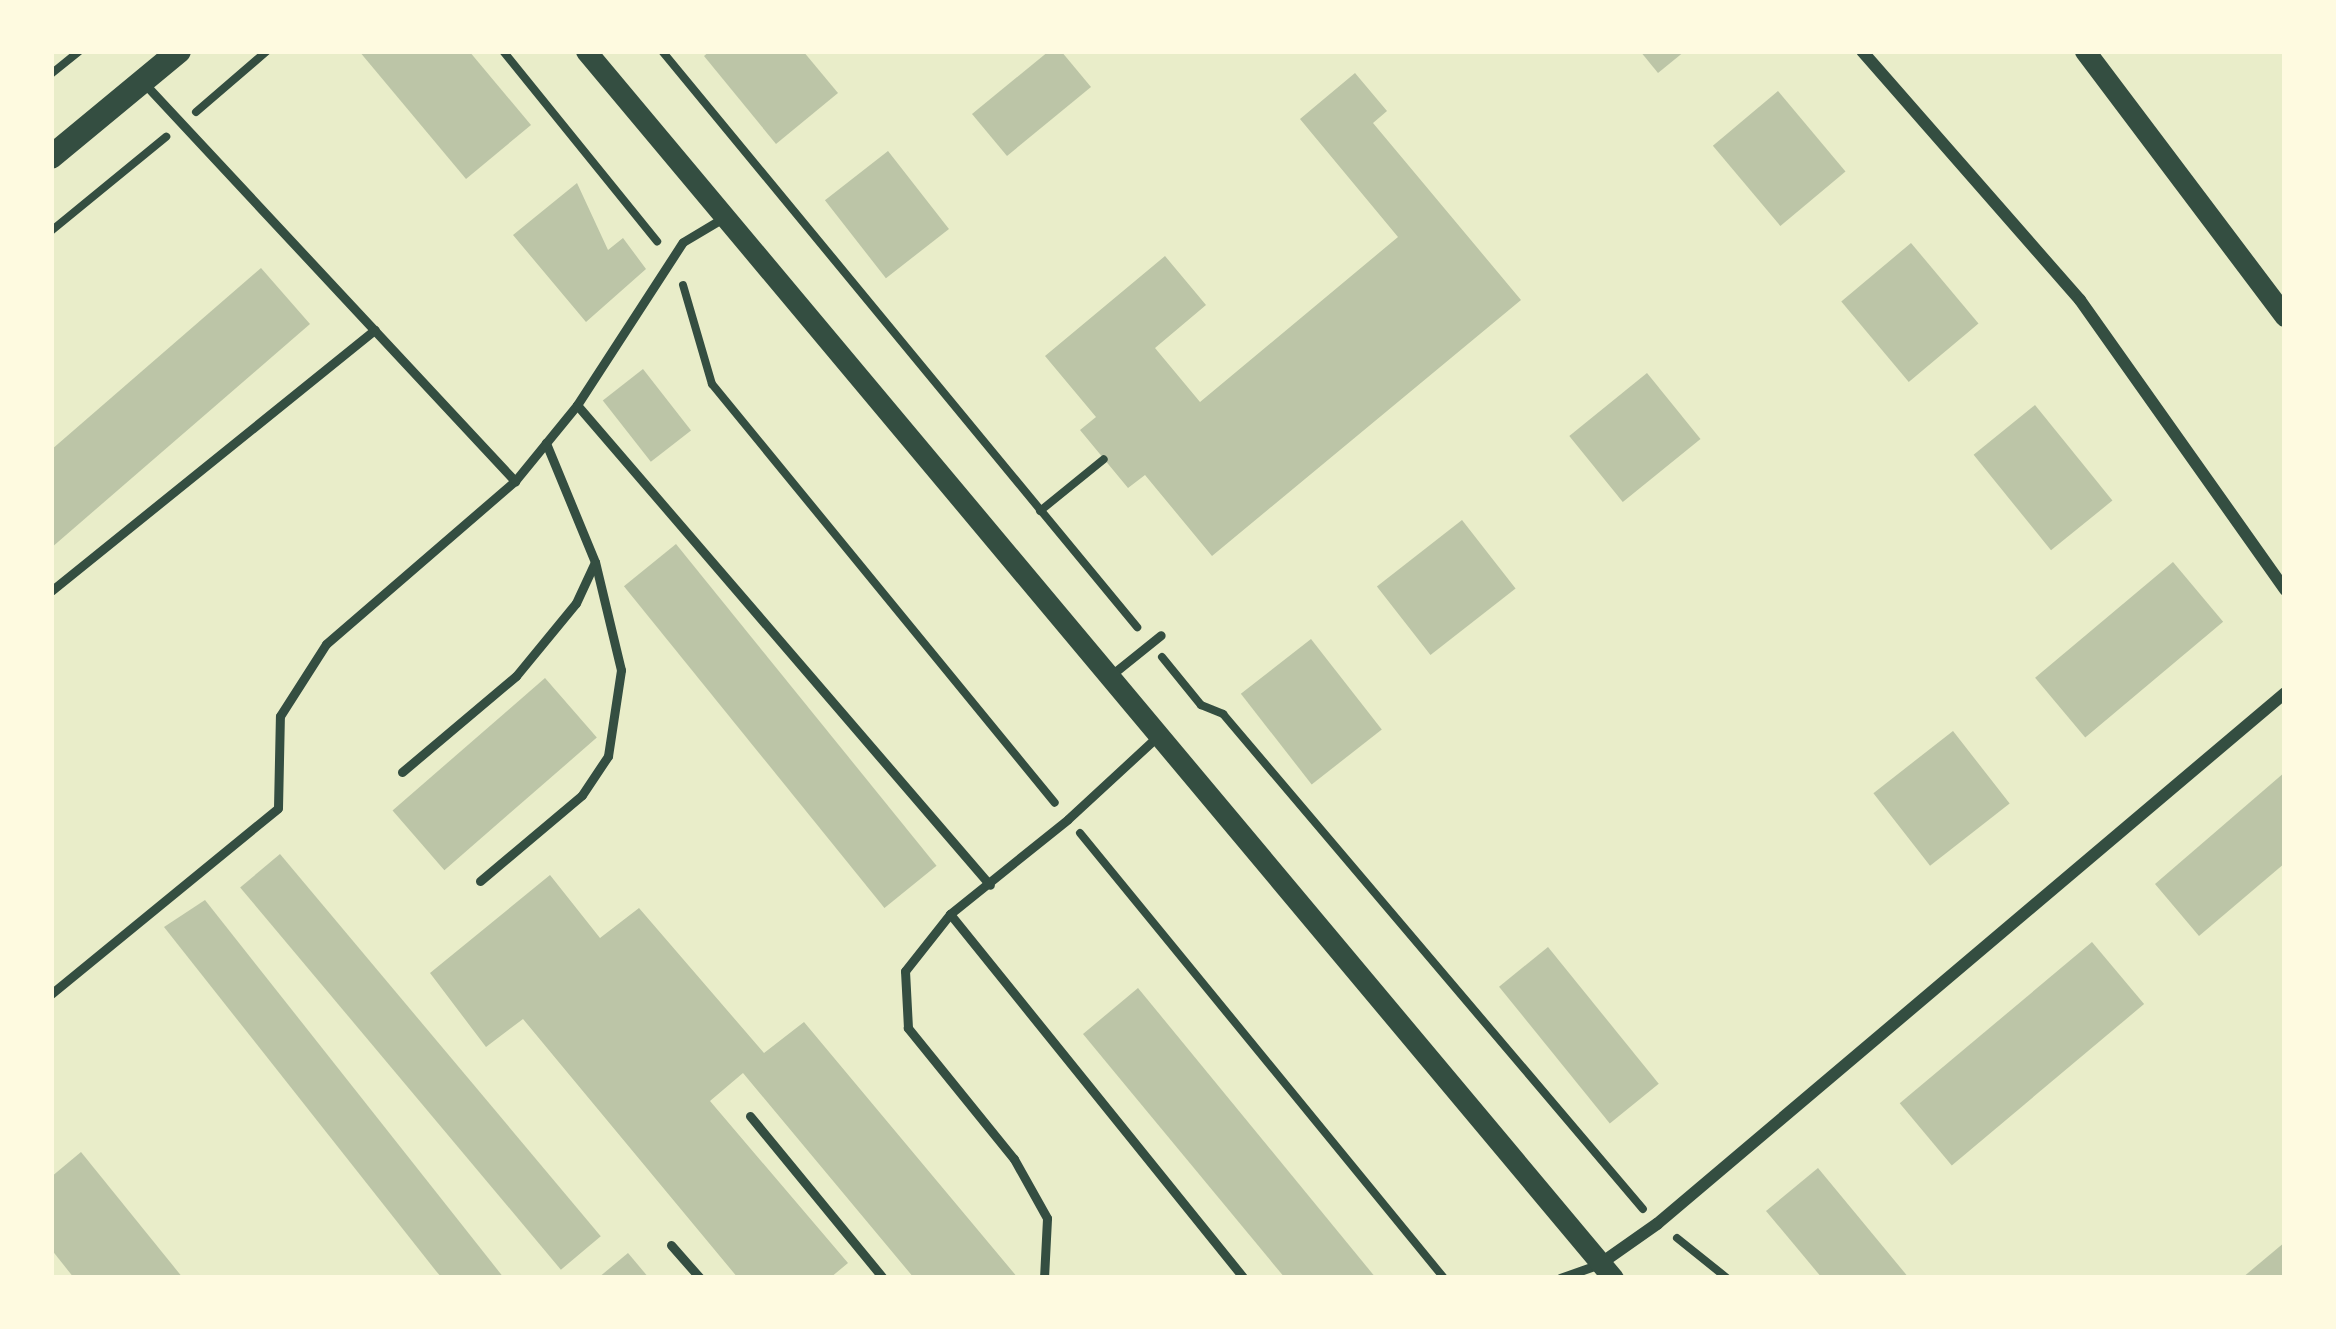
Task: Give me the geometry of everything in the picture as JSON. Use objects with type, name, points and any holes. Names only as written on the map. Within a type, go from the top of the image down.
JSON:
[{"type":"main road","points":[[51,157],[179,51]]},
{"type":"street","points":[[586,51],[1606,1271],[2285,693]]},
{"type":"street","points":[[1862,51],[2080,300],[2285,590]]},
{"type":"street","points":[[2085,51],[2285,316]]},
{"type":"lane","points":[[142,82],[514,481]]},
{"type":"lane","points":[[51,994],[278,808],[280,716],[326,644],[514,481],[577,405],[683,242],[725,217]]},
{"type":"lane","points":[[51,591],[375,330]]},
{"type":"lane","points":[[577,405],[990,885]]},
{"type":"lane","points":[[480,881],[582,795],[608,756],[621,670],[595,562],[546,443]]},
{"type":"lane","points":[[402,772],[516,676],[576,603],[595,562]]},
{"type":"lane","points":[[1110,676],[1161,634]]},
{"type":"lane","points":[[1044,1278],[1047,1218],[1014,1159],[908,1028],[905,971],[950,914],[990,885],[1159,735]]},
{"type":"lane","points":[[950,914],[1244,1278]]},
{"type":"lane","points":[[750,1116],[884,1278]]},
{"type":"lane","points":[[671,1245],[700,1278]]},
{"type":"lane","points":[[1560,1278],[1606,1271]]},
{"type":"path","points":[[51,74],[79,51]]},
{"type":"path","points":[[51,231],[267,51]]},
{"type":"path","points":[[503,51],[671,258],[712,384]]},
{"type":"path","points":[[662,51],[1201,705],[1223,714],[1657,1224],[1727,1278]]},
{"type":"path","points":[[1040,511],[1104,459]]},
{"type":"building","points":[[359,51],[469,51],[531,125],[466,179]]},
{"type":"building","points":[[710,51],[803,51],[838,93],[776,144],[704,56]]},
{"type":"building","points":[[1049,51],[1061,51],[1091,87],[1007,156],[972,114]]},
{"type":"building","points":[[1640,51],[1685,51],[1658,73]]},
{"type":"building","points":[[1355,73],[1387,111],[1373,123],[1521,300],[1212,556],[1145,475],[1128,488],[1080,430],[1096,417],[1045,356],[1165,256],[1206,305],[1155,348],[1200,402],[1398,237],[1300,119]]},
{"type":"building","points":[[1778,91],[1845,171],[1780,226],[1713,146]]},
{"type":"building","points":[[888,151],[949,229],[886,278],[825,200]]},
{"type":"building","points":[[577,183],[608,250],[623,238],[646,269],[586,322],[513,235]]},
{"type":"building","points":[[1911,243],[1978,323],[1909,382],[1841,301]]},
{"type":"building","points":[[261,268],[310,324],[51,548],[51,450]]},
{"type":"building","points":[[643,369],[691,430],[651,462],[603,400]]},
{"type":"building","points":[[1647,373],[1700,439],[1623,502],[1569,436]]},
{"type":"building","points":[[2035,405],[2112,501],[2051,550],[1974,455]]},
{"type":"building","points":[[1462,520],[1516,589],[1430,655],[1377,586]]},
{"type":"building","points":[[676,544],[937,866],[884,908],[624,586]]},
{"type":"building","points":[[2173,562],[2223,622],[2085,737],[2035,678]]},
{"type":"building","points":[[1311,639],[1382,730],[1312,784],[1241,694]]},
{"type":"building","points":[[545,678],[597,738],[444,870],[393,811]]},
{"type":"building","points":[[1953,731],[2010,803],[1930,866],[1873,793]]},
{"type":"building","points":[[2285,772],[2285,863],[2199,936],[2155,884]]},
{"type":"building","points":[[280,854],[601,1236],[561,1270],[240,887]]},
{"type":"building","points":[[550,875],[600,938],[639,908],[764,1053],[804,1022],[1018,1278],[914,1278],[743,1073],[710,1101],[848,1263],[830,1278],[738,1278],[523,1019],[486,1047],[430,973]]},
{"type":"building","points":[[205,900],[504,1278],[442,1278],[164,927]]},
{"type":"building","points":[[2092,942],[2144,1004],[1952,1165],[1900,1103]]},
{"type":"building","points":[[1548,947],[1659,1084],[1610,1123],[1499,987]]},
{"type":"building","points":[[1138,988],[1376,1278],[1285,1278],[1083,1034]]},
{"type":"building","points":[[81,1152],[183,1278],[74,1278],[51,1249],[51,1177]]},
{"type":"building","points":[[1818,1168],[1909,1278],[1822,1278],[1766,1211]]},
{"type":"building","points":[[2285,1242],[2285,1278],[2242,1278]]},
{"type":"building","points":[[628,1253],[649,1278],[598,1278]]}]
